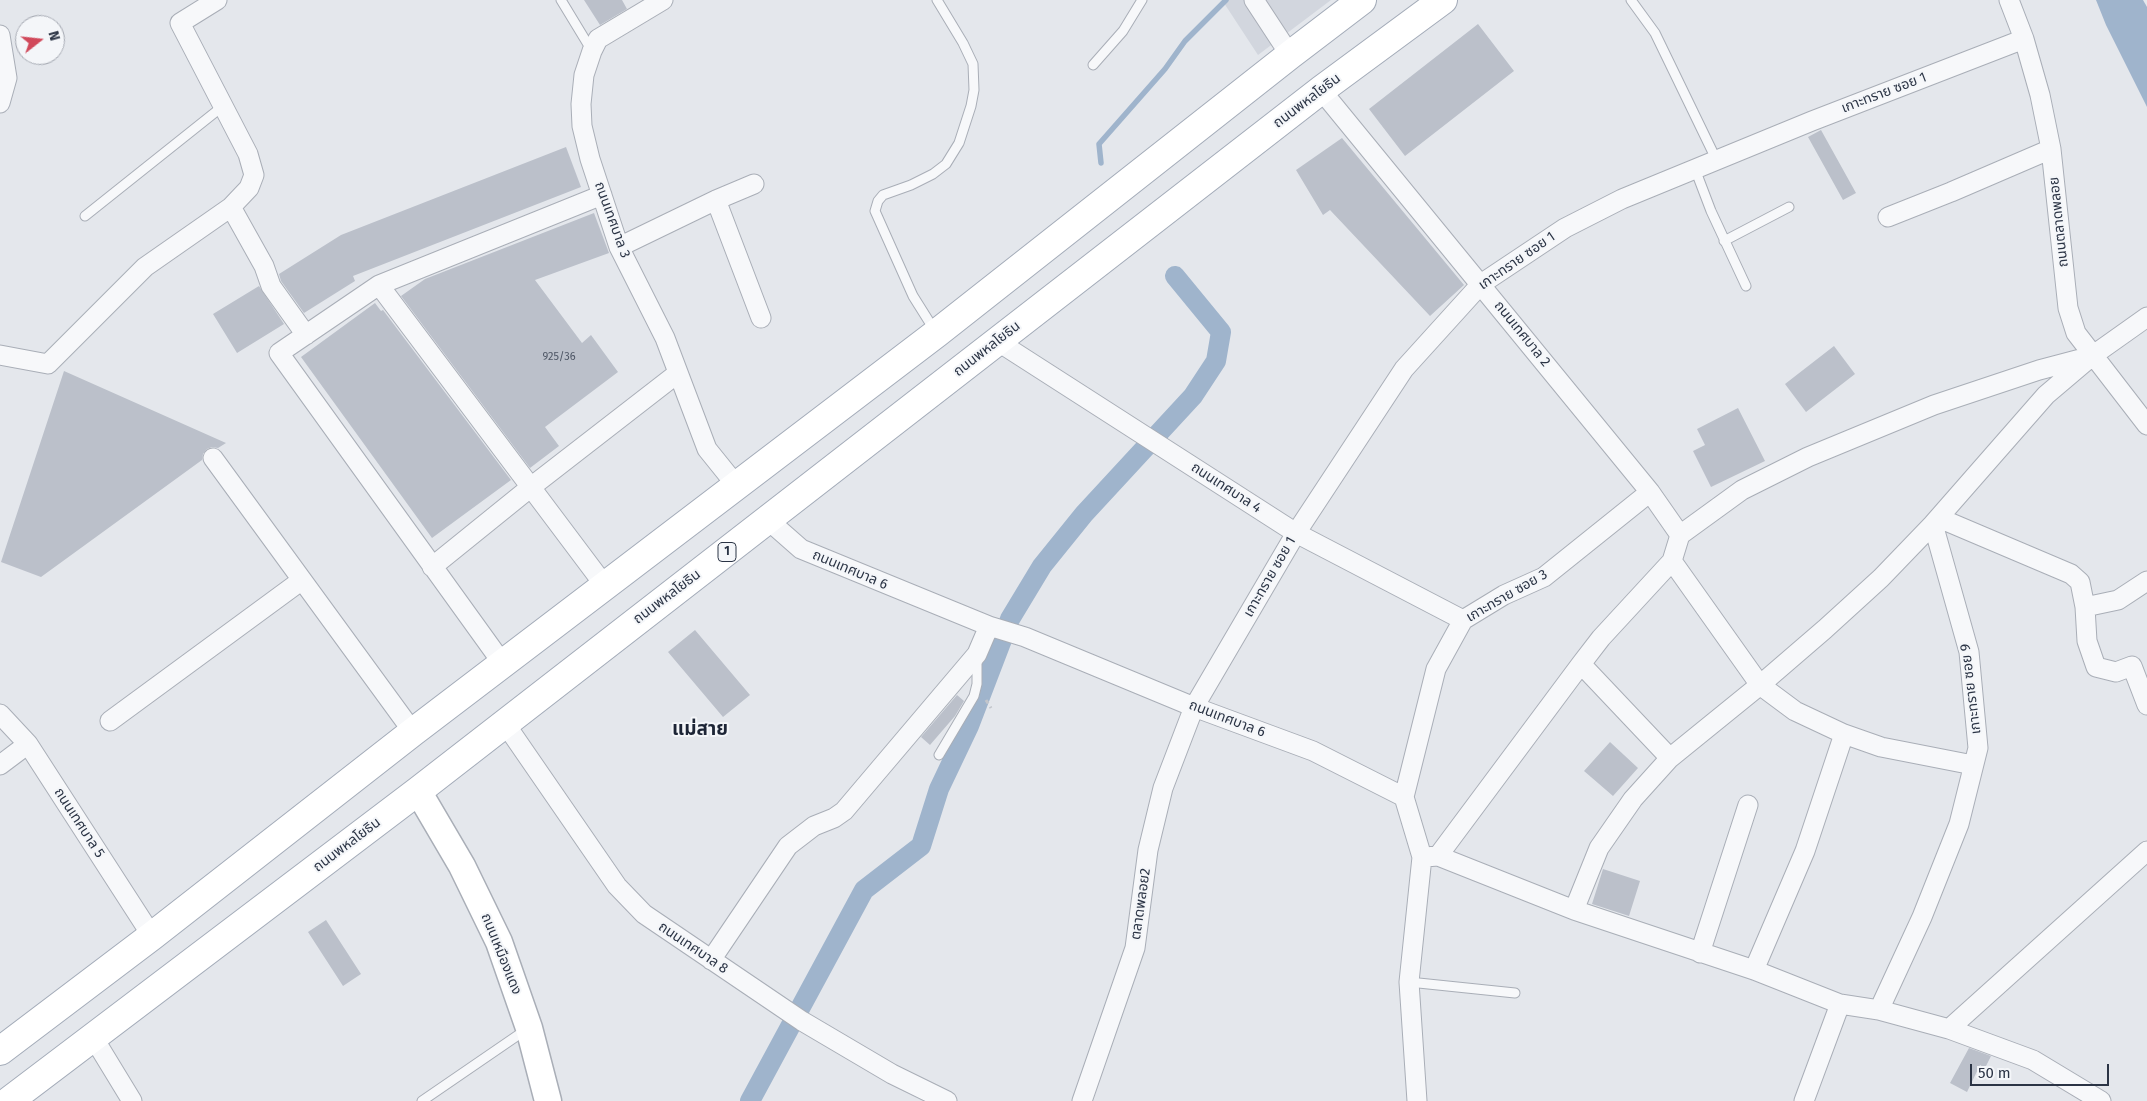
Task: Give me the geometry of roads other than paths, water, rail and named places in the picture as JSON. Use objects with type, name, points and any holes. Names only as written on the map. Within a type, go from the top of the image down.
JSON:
[{"type":"main road","points":[[0,1051],[152,936],[413,732],[937,333],[1290,54],[1362,0]]},
{"type":"main road","name":"ถนนพหลโยธิน","points":[[9,1101],[418,791],[504,722],[768,520],[1321,90],[1443,0]]},
{"type":"main road","points":[[937,333],[960,369]]},
{"type":"street","points":[[0,355],[48,364],[145,267],[231,207],[248,188],[254,175],[248,154],[180,23],[217,0]]},
{"type":"street","points":[[1254,0],[1290,54]]},
{"type":"street","name":"ถนนตลาดพลอย","points":[[2009,0],[2024,40],[2040,95],[2051,149],[2068,308],[2076,333],[2147,425]]},
{"type":"street","name":"ถนนเทศบาล 3","points":[[652,3],[598,39],[584,75],[581,104],[582,126],[590,159],[619,247],[666,338],[707,449],[736,486]]},
{"type":"street","points":[[0,35],[7,78],[0,103]]},
{"type":"street","name":"เกาะทราย ซอย 1","points":[[1194,707],[1296,533],[1404,368],[1481,284],[1565,228],[1622,200],[1812,121],[2024,40]]},
{"type":"street","name":"ถนนเทศบาล 2","points":[[1321,90],[1650,492],[1680,535]]},
{"type":"street","points":[[1888,217],[2051,149]]},
{"type":"street","points":[[619,247],[716,200],[754,184]]},
{"type":"street","points":[[503,664],[279,353],[379,285],[602,195]]},
{"type":"street","points":[[716,200],[761,318]]},
{"type":"street","points":[[231,207],[264,266],[271,286],[306,335]]},
{"type":"street","points":[[379,285],[606,586]]},
{"type":"street","points":[[1574,910],[1599,848],[1633,799],[1670,758],[1760,685],[1881,578],[1936,521],[2046,395],[2092,356],[2147,317]]},
{"type":"street","name":"ถนนเทศบาล 4","points":[[997,341],[1142,432],[1166,450],[1296,533],[1463,620]]},
{"type":"street","points":[[1417,1101],[1409,982],[1430,857],[1601,638],[1672,561],[1680,535],[1742,490],[1808,457],[1934,405],[2039,370],[2092,356]]},
{"type":"street","points":[[2039,370],[2046,395]]},
{"type":"street","points":[[432,567],[678,372]]},
{"type":"street","points":[[213,458],[413,732]]},
{"type":"street","name":"เกาะทราย ซอย 3","points":[[1404,797],[1436,669],[1463,620],[1504,595],[1544,577],[1650,492]]},
{"type":"street","name":"ถนนเทศบาล 6","points":[[768,520],[801,549],[989,626],[1025,637],[1194,707],[1313,751],[1404,797]]},
{"type":"street","points":[[1936,521],[2071,574],[2080,582],[2085,608],[2087,641],[2096,667],[2116,672],[2132,666],[2147,705]]},
{"type":"street","name":"เกาะทราย ซอย 9","points":[[1879,1010],[1922,916],[1959,824],[1978,748],[1969,652],[1936,521]]},
{"type":"street","points":[[1672,561],[1760,685],[1795,711],[1844,734],[1881,747],[1973,765]]},
{"type":"street","points":[[110,720],[302,580]]},
{"type":"street","points":[[2085,608],[2118,600],[2147,581]]},
{"type":"street","points":[[711,960],[788,846],[814,826],[834,818],[844,811],[977,654],[989,626]]},
{"type":"street","points":[[1581,664],[1670,758]]},
{"type":"street","name":"ตลาดพลอย2","points":[[1082,1101],[1135,948],[1148,850],[1163,788],[1194,707]]},
{"type":"street","name":"ถนนเทศบาล 5","points":[[0,714],[28,744],[152,936]]},
{"type":"street","name":"ถนนเทศบาล 8","points":[[504,722],[617,886],[644,914],[802,1021],[892,1074],[947,1101]]},
{"type":"street","points":[[1754,970],[1805,851],[1844,734]]},
{"type":"street","points":[[0,765],[28,744]]},
{"type":"street","name":"ถนนเหมืองแดง","points":[[418,791],[462,866],[499,942],[529,1028],[548,1101]]},
{"type":"street","points":[[1404,797],[1430,857],[1574,910],[1754,970],[1840,1004],[1879,1010],[1948,1029],[2033,1060],[2102,1101]]},
{"type":"street","points":[[1700,953],[1748,805]]},
{"type":"street","points":[[1948,1029],[2147,851]]},
{"type":"street","points":[[1804,1101],[1840,1004]]},
{"type":"street","points":[[93,1037],[132,1101]]},
{"type":"lane","points":[[561,0],[592,51]]},
{"type":"lane","points":[[937,0],[963,43],[973,64],[974,90],[971,106],[959,143],[946,164],[911,185],[883,195],[878,201],[875,211],[913,296],[937,333]]},
{"type":"lane","points":[[1093,65],[1123,31],[1142,0]]},
{"type":"lane","points":[[1631,0],[1656,34],[1717,161]]},
{"type":"lane","points":[[84,216],[223,106]]},
{"type":"lane","points":[[1695,170],[1724,241],[1746,286]]},
{"type":"lane","points":[[1724,241],[1789,207]]},
{"type":"lane","points":[[939,754],[974,696],[977,684],[977,654]]},
{"type":"lane","points":[[1409,982],[1515,993]]},
{"type":"lane","points":[[422,1101],[529,1028]]},
{"type":"water","points":[[2096,0],[2143,0],[2147,7],[2147,107],[2106,25]]},
{"type":"waterway","points":[[1101,163],[1099,144],[1165,69],[1185,41],[1226,0]]},
{"type":"waterway","points":[[750,1101],[864,890],[921,846],[939,789],[969,726],[1010,619],[1042,566],[1084,514],[1193,396],[1216,361],[1221,332],[1175,276]]},
{"type":"district","name":"แม่สาย","points":[[700,730]]}]
